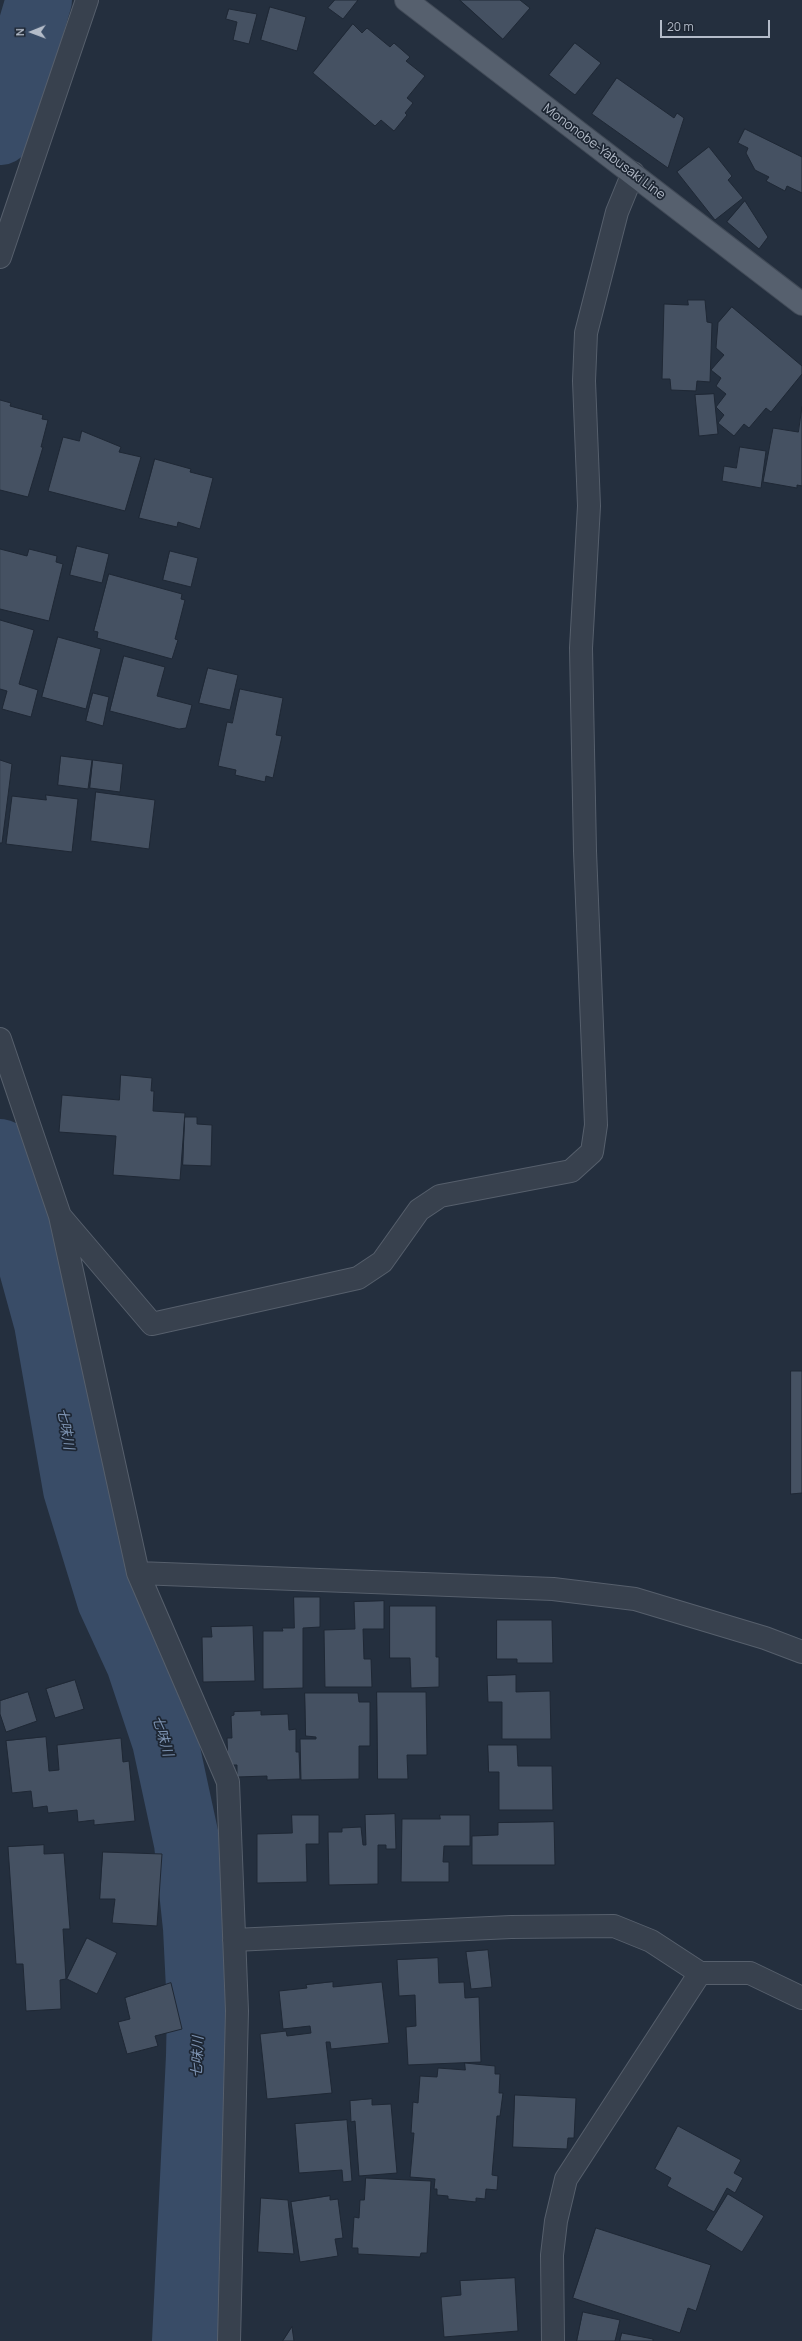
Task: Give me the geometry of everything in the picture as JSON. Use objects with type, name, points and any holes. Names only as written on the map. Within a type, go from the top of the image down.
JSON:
[{"type":"main road","name":"Mononobe-Yabusaki Line","points":[[406,0],[802,304]]},
{"type":"street","points":[[0,258],[87,0]]},
{"type":"street","points":[[60,1216],[152,1324],[358,1278],[382,1262],[419,1210],[440,1196],[571,1171],[592,1152],[596,1125],[585,851],[581,648],[589,506],[584,381],[586,333],[617,212],[633,173]]},
{"type":"street","points":[[0,1039],[60,1216],[138,1573],[228,1782],[237,2011],[229,2341]]},
{"type":"street","points":[[138,1573],[553,1588],[635,1599],[765,1638],[802,1652]]},
{"type":"street","points":[[234,1940],[511,1927],[614,1926],[651,1941],[700,1973],[750,1973],[802,1998]]},
{"type":"street","points":[[553,2341],[552,2255],[556,2221],[566,2179],[700,1973]]},
{"type":"building","points":[[335,0],[358,0],[343,19],[328,8]]},
{"type":"building","points":[[460,0],[520,0],[530,8],[503,39]]},
{"type":"building","points":[[270,7],[306,17],[297,51],[261,40]]},
{"type":"building","points":[[229,9],[257,14],[249,44],[233,40],[237,22],[226,19]]},
{"type":"building","points":[[353,24],[362,33],[367,28],[390,47],[394,43],[410,57],[406,61],[425,76],[407,98],[413,103],[405,113],[407,115],[394,131],[381,120],[375,126],[313,73]]},
{"type":"building","points":[[575,43],[601,63],[575,95],[549,75]]},
{"type":"building","points":[[617,78],[674,118],[677,113],[684,118],[668,168],[592,114]]},
{"type":"building","points":[[745,129],[802,157],[802,193],[787,186],[785,191],[766,181],[769,177],[755,170],[746,153],[748,148],[738,143]]},
{"type":"building","points":[[709,147],[732,176],[728,180],[743,198],[715,220],[677,172]]},
{"type":"building","points":[[745,201],[768,237],[759,249],[727,222]]},
{"type":"building","points":[[688,300],[705,300],[707,322],[712,323],[710,382],[697,381],[696,391],[671,390],[670,379],[662,379],[664,304],[688,305]]},
{"type":"building","points":[[732,307],[802,366],[802,374],[771,412],[766,408],[749,428],[744,424],[734,436],[718,423],[724,415],[716,407],[726,394],[716,386],[721,378],[711,370],[724,355],[716,348],[718,323]]},
{"type":"building","points":[[714,394],[718,434],[699,436],[695,395]]},
{"type":"building","points":[[0,400],[11,403],[10,406],[43,415],[42,419],[48,420],[41,447],[43,447],[28,497],[0,490]]},
{"type":"building","points":[[802,407],[802,486],[797,485],[797,488],[763,482],[773,428],[798,432]]},
{"type":"building","points":[[82,431],[121,447],[119,452],[141,457],[125,511],[48,491],[63,437],[79,441]]},
{"type":"building","points":[[740,447],[766,451],[761,488],[722,481],[724,466],[736,468]]},
{"type":"building","points":[[155,459],[191,469],[190,472],[213,478],[200,529],[178,522],[177,527],[139,518]]},
{"type":"building","points":[[77,546],[109,554],[102,583],[70,575]]},
{"type":"building","points":[[0,549],[27,556],[29,549],[57,556],[56,562],[63,564],[49,621],[0,609]]},
{"type":"building","points":[[170,551],[198,558],[191,587],[163,580]]},
{"type":"building","points":[[109,574],[182,594],[181,599],[185,600],[175,639],[178,640],[172,659],[97,638],[98,632],[94,631]]},
{"type":"building","points":[[0,620],[34,630],[19,684],[38,690],[31,717],[2,709],[7,691],[0,689]]},
{"type":"building","points":[[58,637],[101,649],[86,709],[42,697]]},
{"type":"building","points":[[124,656],[165,667],[157,696],[192,705],[186,728],[179,729],[110,711]]},
{"type":"building","points":[[208,668],[238,675],[230,710],[199,703]]},
{"type":"building","points":[[240,689],[283,698],[276,735],[282,736],[273,778],[266,776],[265,782],[235,775],[236,770],[218,766],[227,722],[232,723]]},
{"type":"building","points":[[93,693],[109,697],[103,726],[86,721]]},
{"type":"building","points":[[61,756],[92,760],[88,789],[58,785]]},
{"type":"building","points":[[0,760],[12,764],[2,843],[0,843]]},
{"type":"building","points":[[93,760],[123,764],[120,792],[90,788]]},
{"type":"building","points":[[96,792],[155,800],[149,849],[91,841]]},
{"type":"building","points":[[46,795],[78,799],[72,852],[6,844],[12,796],[46,800]]},
{"type":"building","points":[[121,1075],[152,1078],[151,1091],[154,1091],[153,1111],[185,1113],[180,1180],[113,1175],[116,1136],[59,1132],[62,1095],[119,1100]]},
{"type":"building","points":[[185,1117],[197,1117],[197,1124],[212,1125],[211,1166],[183,1165]]},
{"type":"building","points":[[791,1371],[802,1371],[802,1493],[791,1494]]},
{"type":"building","points":[[294,1597],[320,1597],[320,1627],[303,1628],[303,1688],[263,1689],[263,1631],[283,1631],[282,1628],[294,1628]]},
{"type":"building","points":[[384,1601],[384,1629],[363,1629],[364,1659],[371,1659],[372,1687],[325,1687],[324,1630],[355,1629],[354,1602]]},
{"type":"building","points":[[390,1606],[436,1606],[436,1657],[439,1657],[439,1687],[411,1688],[410,1658],[390,1658]]},
{"type":"building","points":[[497,1620],[552,1620],[553,1663],[517,1663],[517,1659],[497,1659]]},
{"type":"building","points":[[253,1626],[255,1681],[203,1682],[202,1637],[212,1637],[211,1627]]},
{"type":"building","points":[[516,1675],[516,1692],[550,1691],[551,1739],[502,1739],[502,1702],[488,1702],[487,1676]]},
{"type":"building","points":[[75,1680],[84,1709],[55,1718],[46,1689]]},
{"type":"building","points":[[28,1692],[37,1721],[6,1732],[0,1714],[0,1701]]},
{"type":"building","points":[[377,1692],[426,1692],[427,1755],[407,1755],[408,1779],[378,1779]]},
{"type":"building","points":[[305,1693],[358,1693],[359,1702],[370,1702],[370,1746],[359,1746],[359,1779],[301,1780],[300,1739],[316,1739],[316,1737],[306,1736]]},
{"type":"building","points":[[261,1711],[261,1715],[288,1714],[289,1730],[296,1729],[296,1752],[299,1752],[300,1779],[267,1780],[267,1776],[237,1777],[237,1765],[228,1765],[227,1738],[232,1738],[231,1716],[234,1715],[234,1712]]},
{"type":"building","points":[[46,1737],[49,1771],[59,1770],[57,1745],[121,1738],[123,1762],[129,1761],[135,1821],[94,1825],[94,1820],[78,1822],[77,1810],[48,1813],[47,1806],[33,1808],[31,1791],[12,1793],[6,1741]]},
{"type":"building","points":[[488,1745],[517,1745],[518,1766],[552,1766],[553,1810],[499,1810],[499,1772],[489,1772]]},
{"type":"building","points":[[395,1814],[396,1849],[386,1849],[386,1845],[378,1845],[378,1884],[329,1885],[328,1832],[342,1832],[342,1828],[361,1827],[363,1845],[366,1845],[365,1815]]},
{"type":"building","points":[[292,1815],[319,1815],[319,1844],[306,1844],[307,1882],[257,1883],[257,1834],[292,1833]]},
{"type":"building","points":[[440,1815],[470,1815],[470,1846],[444,1846],[443,1862],[449,1862],[449,1882],[401,1882],[402,1819],[440,1819]]},
{"type":"building","points":[[554,1822],[555,1865],[472,1865],[472,1836],[498,1835],[498,1823]]},
{"type":"building","points":[[44,1845],[44,1854],[64,1853],[70,1929],[63,1929],[66,1979],[60,1980],[61,2009],[26,2011],[23,1964],[16,1964],[8,1847]]},
{"type":"building","points":[[103,1852],[162,1854],[157,1926],[112,1923],[115,1899],[100,1899]]},
{"type":"building","points":[[87,1938],[117,1953],[97,1994],[67,1979]]},
{"type":"building","points":[[488,1950],[492,1987],[471,1989],[466,1952]]},
{"type":"building","points":[[438,1958],[439,1983],[464,1982],[465,1998],[479,1997],[481,2062],[408,2065],[406,2027],[416,2026],[415,1995],[399,1996],[397,1960]]},
{"type":"building","points":[[333,1982],[333,1987],[382,1982],[389,2043],[331,2049],[330,2042],[326,2042],[332,2093],[267,2099],[260,2034],[286,2031],[287,2036],[311,2033],[310,2026],[283,2029],[279,1991],[307,1988],[306,1985]]},
{"type":"building","points":[[171,1983],[182,2029],[155,2036],[158,2046],[127,2054],[118,2022],[130,2019],[125,1998]]},
{"type":"building","points":[[465,2063],[495,2066],[495,2074],[500,2074],[499,2093],[503,2093],[500,2116],[497,2116],[492,2175],[498,2176],[497,2190],[486,2189],[485,2199],[476,2198],[476,2202],[448,2199],[448,2196],[437,2195],[437,2189],[434,2189],[435,2179],[410,2177],[414,2133],[411,2133],[413,2102],[418,2103],[420,2076],[437,2077],[438,2068],[465,2070]]},
{"type":"building","points":[[515,2095],[576,2098],[574,2138],[568,2138],[567,2149],[513,2147]]},
{"type":"building","points":[[372,2099],[372,2105],[391,2104],[397,2173],[359,2176],[355,2121],[351,2122],[350,2101]]},
{"type":"building","points":[[347,2120],[352,2181],[343,2182],[342,2170],[299,2173],[295,2124]]},
{"type":"building","points":[[678,2126],[741,2160],[734,2173],[743,2178],[735,2193],[727,2188],[714,2212],[667,2186],[671,2178],[655,2169]]},
{"type":"building","points":[[366,2178],[431,2181],[427,2253],[421,2253],[420,2257],[358,2254],[358,2248],[352,2248],[354,2217],[359,2218],[360,2200],[364,2200]]},
{"type":"building","points":[[728,2194],[764,2216],[742,2252],[706,2230]]},
{"type":"building","points":[[330,2196],[330,2200],[338,2199],[343,2238],[335,2239],[338,2256],[300,2262],[291,2202]]},
{"type":"building","points":[[261,2198],[288,2200],[294,2254],[258,2252]]},
{"type":"building","points":[[596,2228],[711,2265],[696,2311],[688,2308],[680,2333],[573,2298]]},
{"type":"building","points":[[515,2278],[518,2331],[444,2337],[441,2297],[461,2295],[460,2281]]},
{"type":"building","points":[[583,2312],[620,2320],[615,2341],[577,2341]]},
{"type":"building","points":[[292,2327],[294,2341],[283,2341]]},
{"type":"building","points":[[622,2333],[653,2339],[653,2341],[620,2341]]},
{"type":"waterway","name":"七味川","points":[[0,132],[39,0]]},
{"type":"waterway","name":"七味川","points":[[0,1152],[47,1323],[76,1489],[110,1600],[139,1663],[165,1741],[187,1843],[196,1928],[200,2008],[185,2341]]}]
